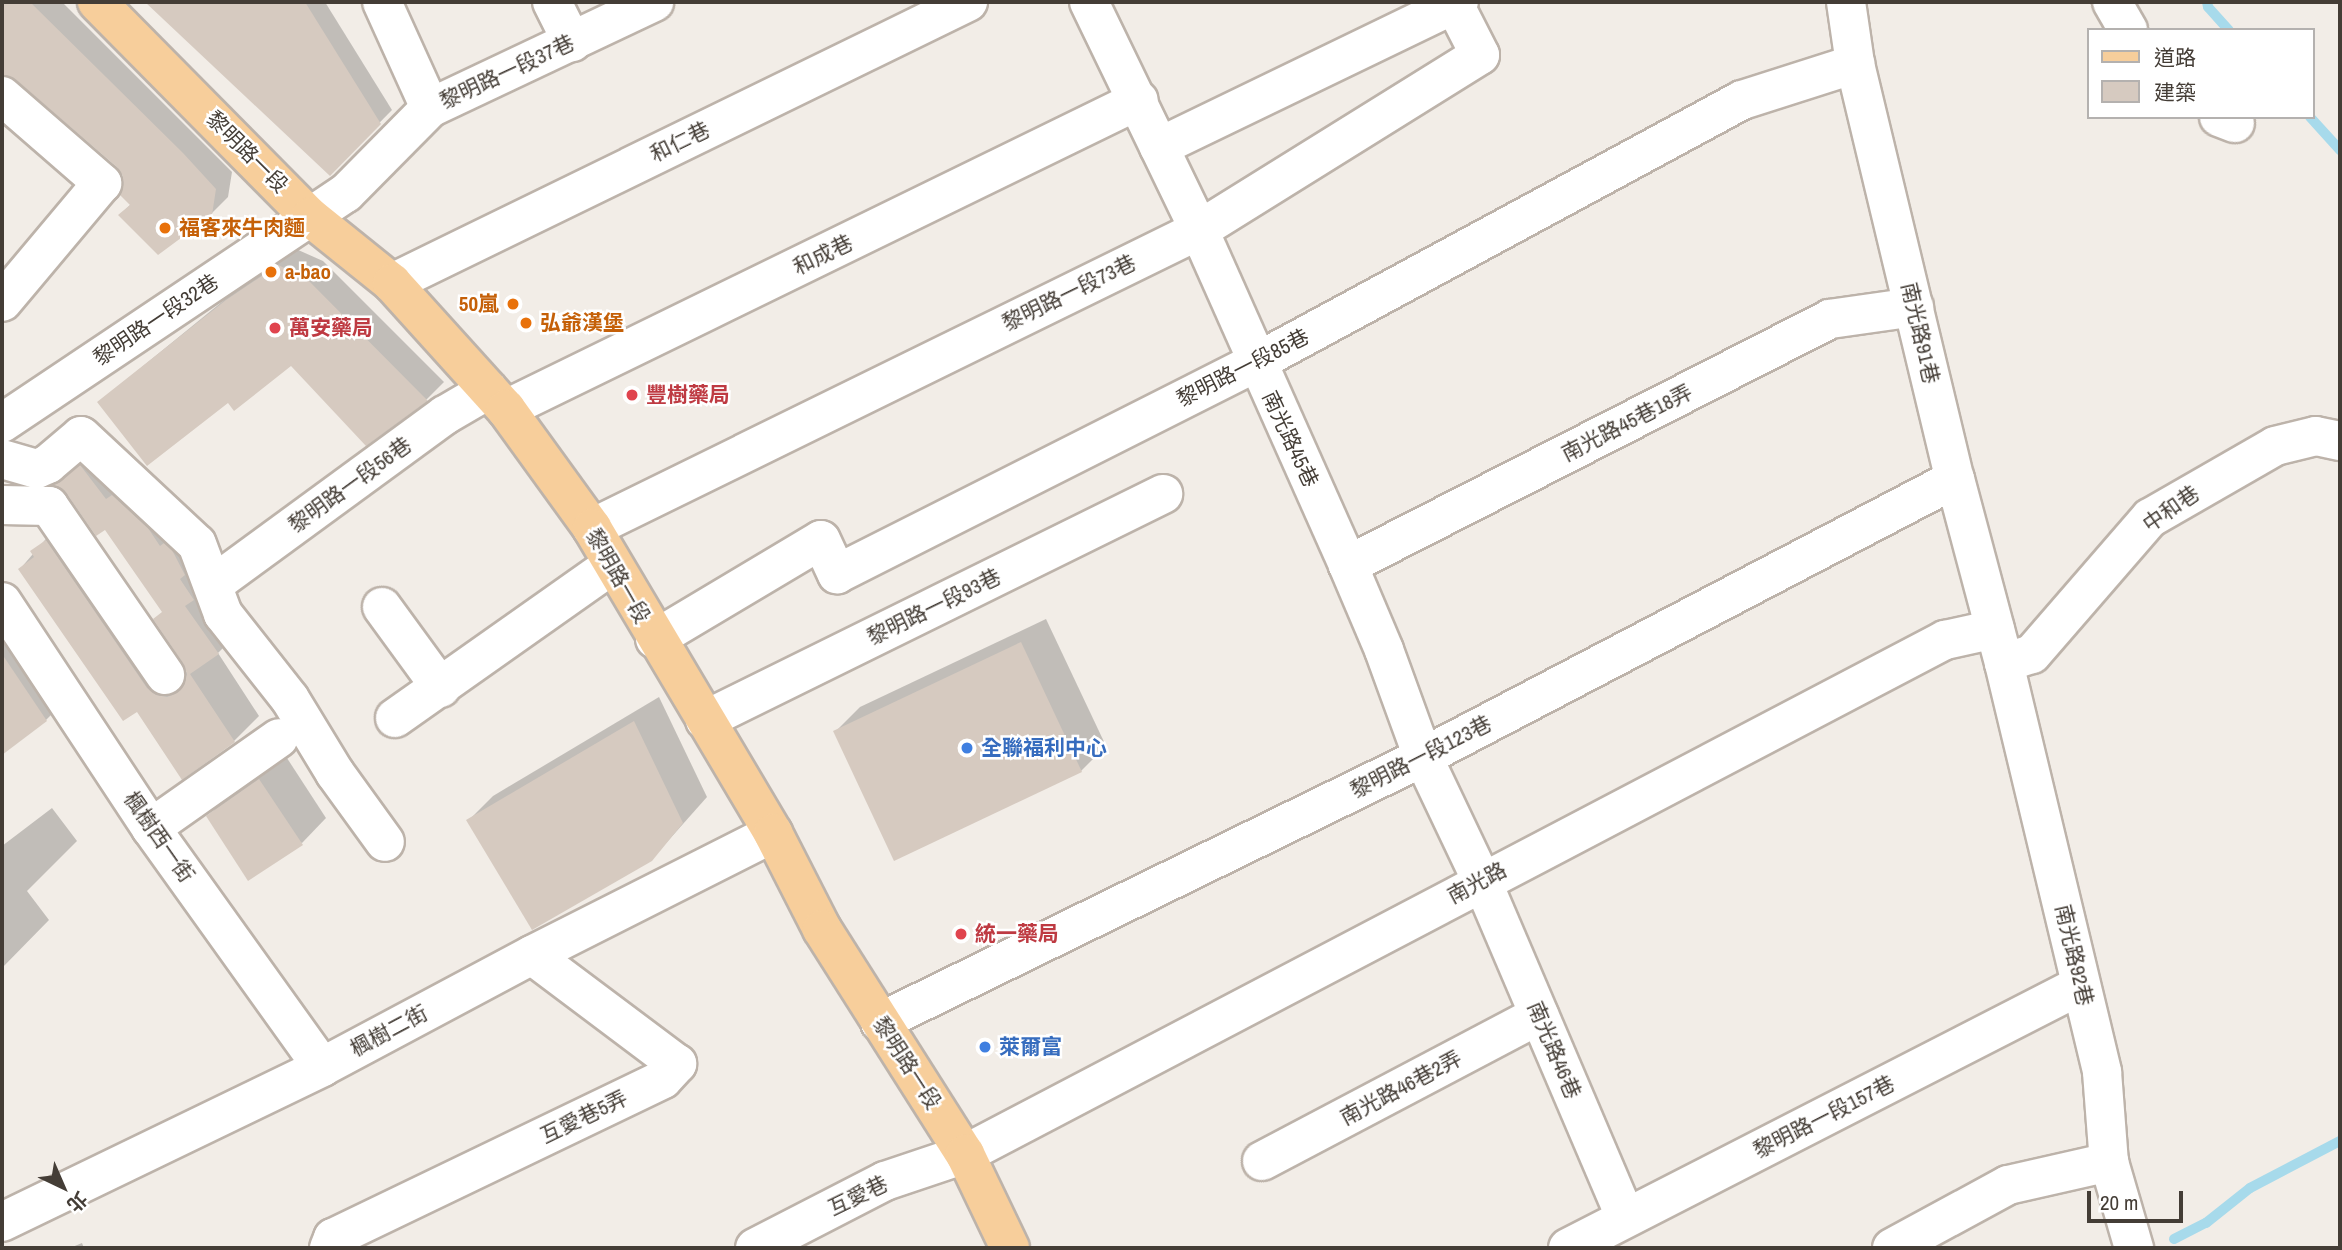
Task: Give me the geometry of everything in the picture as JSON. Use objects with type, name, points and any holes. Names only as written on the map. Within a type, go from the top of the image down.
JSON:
[{"type":"main road","name":"黎明路一段","points":[[97,2],[310,217],[392,283],[497,399],[592,528],[655,639],[772,833],[822,929],[965,1154],[1010,1248]]},
{"type":"street","points":[[382,2],[430,108]]},
{"type":"street","points":[[552,2],[572,42]]},
{"type":"street","name":"黎明路一段37巷","points":[[310,217],[346,192],[430,108],[654,2]]},
{"type":"street","name":"和仁巷","points":[[392,283],[968,2]]},
{"type":"street","name":"南光路45巷","points":[[1089,2],[1139,100],[1199,230],[1255,363],[1348,565],[1384,650],[1423,757],[1482,881]]},
{"type":"street","name":"南光路91巷","points":[[1846,2],[1855,64],[1955,479],[2000,646]]},
{"type":"street","points":[[2112,2],[2127,28]]},
{"type":"street","name":"黎明路一段73巷","points":[[592,528],[1199,230],[1480,55],[1456,3],[1159,147]]},
{"type":"street","name":"黎明路一段85巷","points":[[655,639],[821,540],[837,575],[1255,363],[1742,100],[1855,64]]},
{"type":"street","points":[[2,96],[102,183],[2,302]]},
{"type":"street","name":"和成巷","points":[[497,399],[1139,100]]},
{"type":"street","name":"黎明路一段32巷","points":[[2,423],[310,217]]},
{"type":"street","name":"南光路45巷18弄","points":[[1348,565],[1830,319],[1914,307]]},
{"type":"street","name":"黎明路一段56巷","points":[[214,584],[445,415],[497,399]]},
{"type":"street","points":[[2,459],[37,469],[48,464],[81,436],[197,544],[223,614],[290,699],[335,773],[385,842]]},
{"type":"street","name":"中和巷","points":[[2000,646],[2032,654],[2150,518],[2275,446],[2316,436],[2340,441]]},
{"type":"street","name":"黎明路一段123巷","points":[[880,1022],[1423,757],[1955,479]]},
{"type":"street","name":"黎明路一段93巷","points":[[705,720],[1163,494]]},
{"type":"street","points":[[2,505],[49,506],[164,675]]},
{"type":"street","points":[[395,718],[612,565]]},
{"type":"street","name":"楓樹西一街","points":[[2,602],[151,828],[322,1067]]},
{"type":"street","points":[[382,607],[441,688]]},
{"type":"street","name":"南光路","points":[[965,1154],[1945,640],[2000,646]]},
{"type":"street","name":"南光路92巷","points":[[2000,646],[2102,1072],[2109,1162],[2134,1248]]},
{"type":"street","points":[[151,828],[279,738]]},
{"type":"street","name":"楓樹二街","points":[[2,1222],[322,1067],[532,955],[772,833]]},
{"type":"street","name":"南光路46巷","points":[[1482,881],[1626,1218]]},
{"type":"street","name":"互愛巷5弄","points":[[329,1248],[333,1238],[663,1079],[677,1064],[532,955]]},
{"type":"street","name":"黎明路一段157巷","points":[[1568,1248],[2081,985]]},
{"type":"street","name":"南光路46巷2弄","points":[[1262,1161],[1539,1015]]},
{"type":"street","name":"互愛巷","points":[[755,1248],[885,1181],[965,1154]]},
{"type":"street","points":[[1892,1248],[2008,1185],[2109,1162]]},
{"type":"building","points":[[2,2],[30,2],[183,153],[216,189],[212,215],[158,255],[118,215],[130,205],[120,195],[123,176],[117,167],[16,80],[2,75]]},
{"type":"building","points":[[145,2],[305,2],[381,124],[330,176]]},
{"type":"building","points":[[278,265],[306,278],[428,401],[366,446],[291,366],[234,411],[228,403],[147,466],[97,402],[226,300]]},
{"type":"building","points":[[80,465],[106,499],[112,495],[148,528],[160,546],[164,543],[172,550],[185,575],[180,579],[194,600],[185,606],[219,654],[190,674],[235,742],[182,780],[137,712],[123,721],[18,569],[34,557],[30,551],[46,540],[147,688],[156,695],[167,697],[177,693],[184,685],[187,674],[183,663],[153,619],[162,612],[105,530],[96,536],[67,494],[54,485]]},
{"type":"building","points":[[1021,642],[1082,772],[894,861],[833,731]]},
{"type":"building","points":[[2,654],[47,721],[2,755]]},
{"type":"building","points":[[634,721],[683,823],[652,861],[532,930],[466,820]]},
{"type":"building","points":[[259,779],[303,845],[248,881],[206,816]]},
{"type":"waterway","points":[[2207,2],[2208,7],[2227,28]]},
{"type":"waterway","points":[[2312,119],[2340,150]]},
{"type":"waterway","points":[[2174,1239],[2206,1223],[2250,1188],[2340,1141]]},
{"type":"place","name":"福客來牛肉麵","points":[[165,228]]},
{"type":"place","name":"a-bao","points":[[271,272]]},
{"type":"place","name":"50嵐","points":[[513,304]]},
{"type":"place","name":"弘爺漢堡","points":[[526,323]]},
{"type":"place","name":"萬安藥局","points":[[275,328]]},
{"type":"place","name":"豐樹藥局","points":[[632,395]]},
{"type":"place","name":"全聯福利中心","points":[[967,748]]},
{"type":"place","name":"統一藥局","points":[[961,934]]},
{"type":"place","name":"萊爾富","points":[[985,1047]]}]
